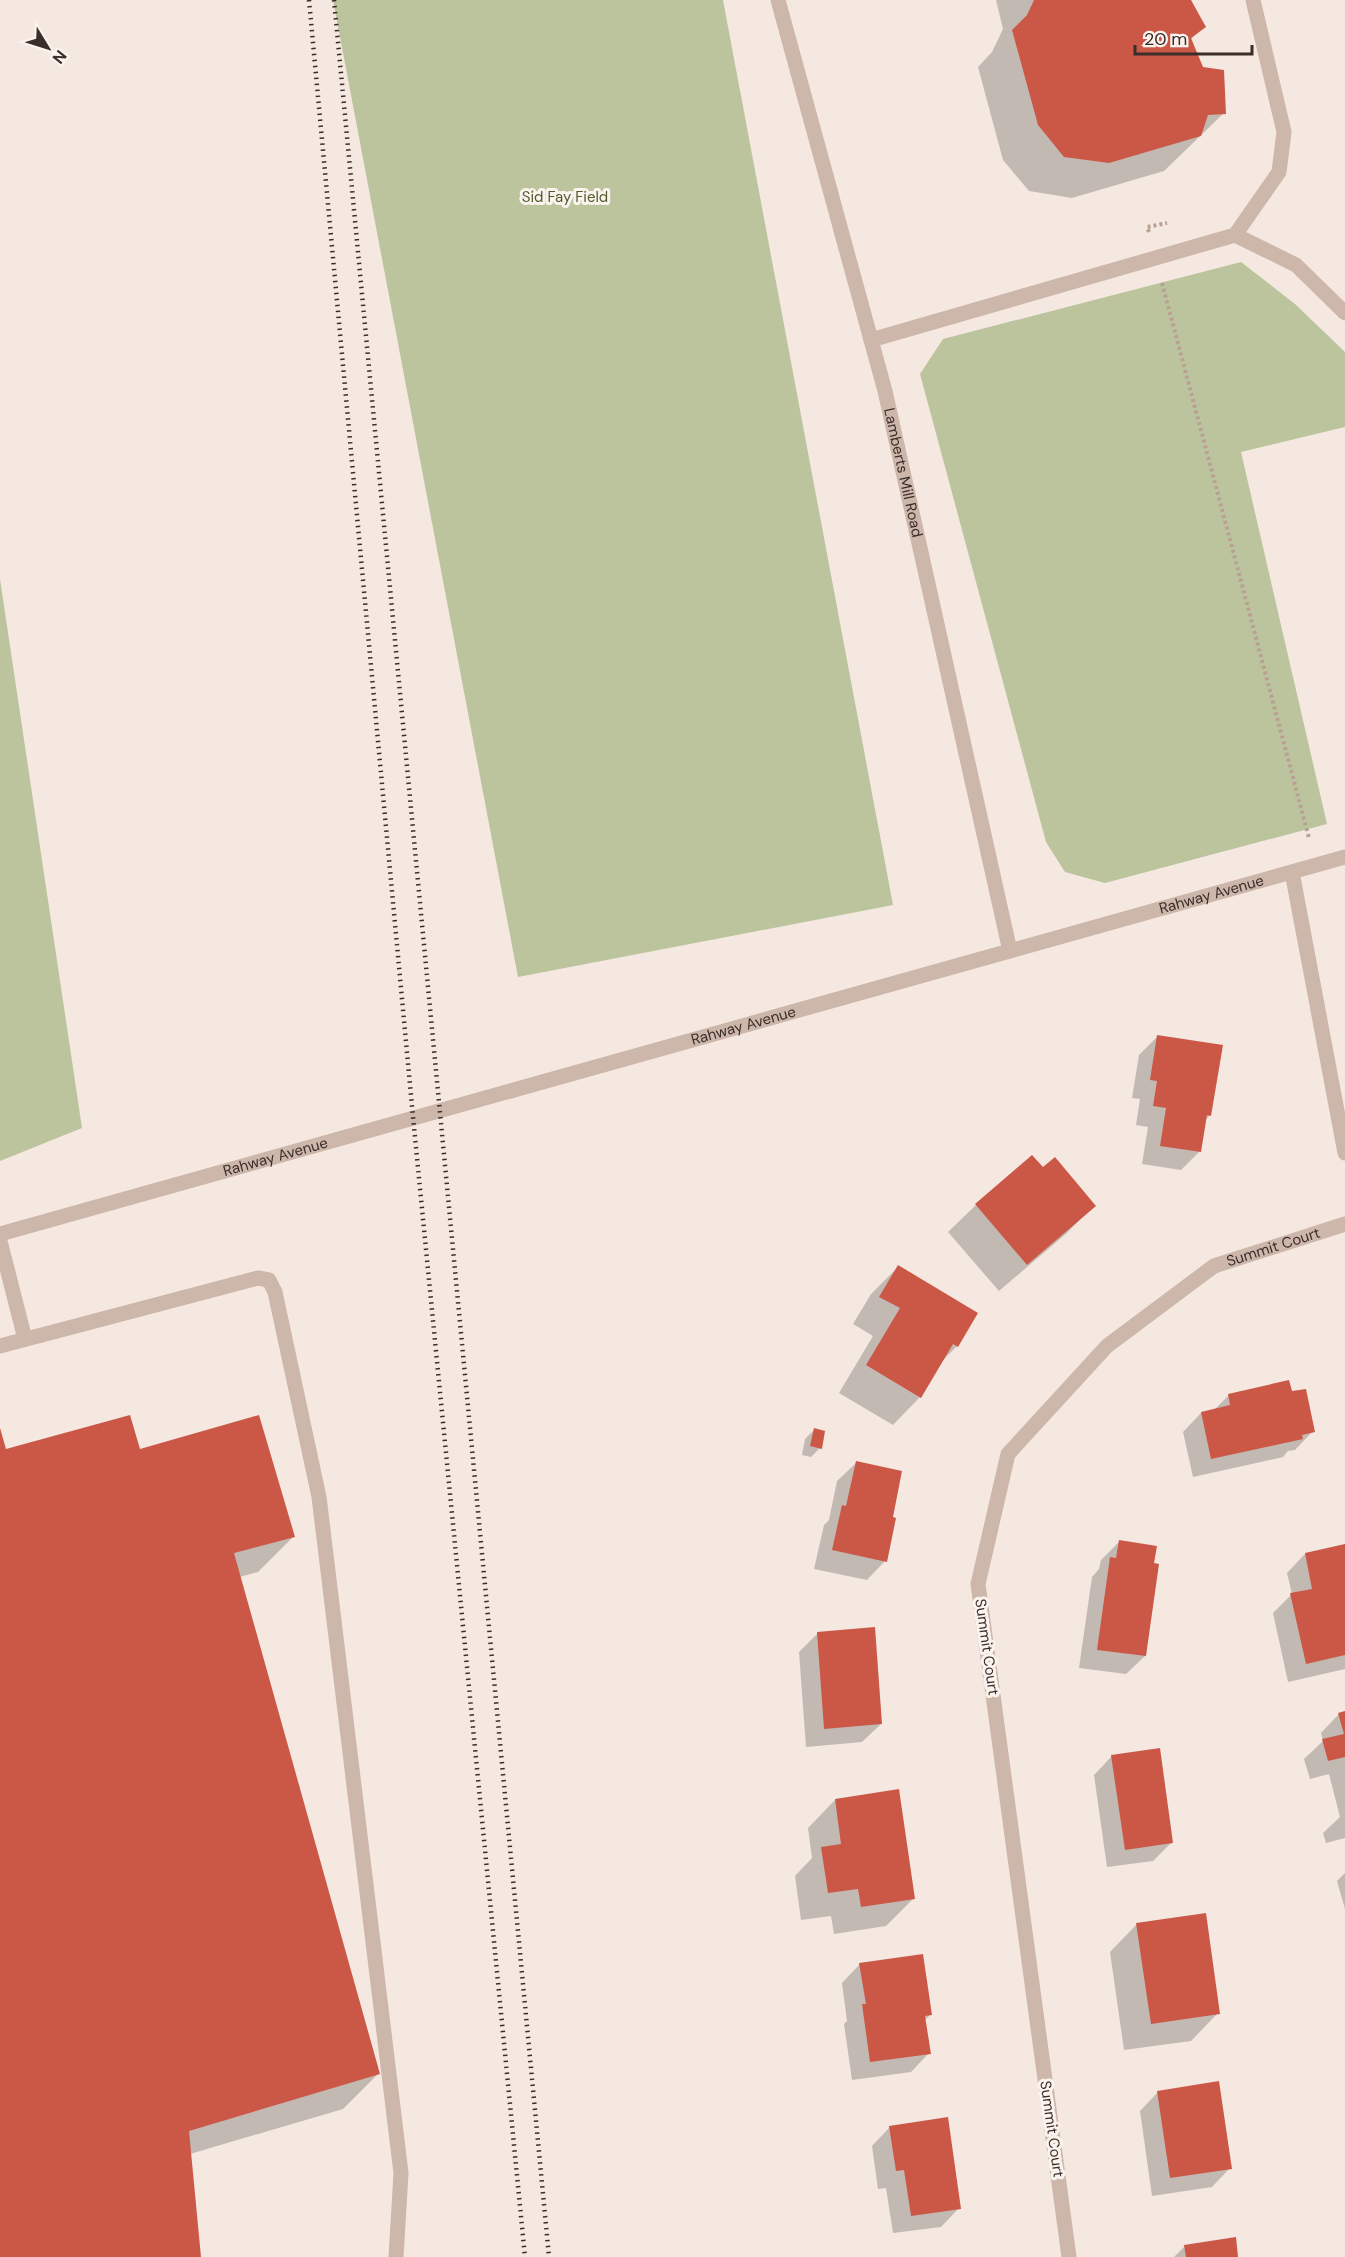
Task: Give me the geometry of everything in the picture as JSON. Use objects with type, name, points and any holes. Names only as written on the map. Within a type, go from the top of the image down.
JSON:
[{"type":"street","name":"Lamberts Mill Road","points":[[778,0],[888,403],[1010,951]]},
{"type":"street","points":[[871,340],[1235,235],[1279,172],[1284,132],[1253,0]]},
{"type":"street","points":[[1235,235],[1296,265],[1345,313]]},
{"type":"street","name":"Rahway Avenue","points":[[0,1234],[1345,857]]},
{"type":"street","points":[[1292,872],[1345,1153]]},
{"type":"street","name":"Summit Court","points":[[1069,2257],[978,1584],[1008,1454],[1107,1346],[1214,1266],[1345,1224]]},
{"type":"street","points":[[0,1241],[25,1339]]},
{"type":"street","points":[[0,1346],[258,1278],[269,1280],[275,1292],[321,1509],[401,2173],[396,2257]]},
{"type":"path","points":[[1170,222],[1147,227],[1316,865]]},
{"type":"green space","name":"Sid Fay Field","points":[[333,0],[723,0],[893,905],[518,977]]},
{"type":"green space","points":[[1241,262],[1295,304],[1345,352],[1345,427],[1241,452],[1327,824],[1105,883],[1065,872],[1046,842],[920,374],[943,339]]},
{"type":"green space","points":[[0,579],[82,1128],[0,1161]]},
{"type":"building","points":[[1034,0],[1191,0],[1206,27],[1191,38],[1203,67],[1224,70],[1226,114],[1208,115],[1201,136],[1109,163],[1064,157],[1038,125],[1012,30],[1027,15]]},
{"type":"building","points":[[1157,1035],[1223,1045],[1211,1116],[1207,1115],[1201,1152],[1160,1146],[1166,1108],[1153,1106],[1157,1081],[1150,1080]]},
{"type":"building","points":[[1032,1155],[1043,1167],[1055,1157],[1096,1206],[1027,1265],[975,1204]]},
{"type":"building","points":[[898,1265],[978,1313],[958,1347],[953,1344],[921,1398],[866,1365],[900,1308],[879,1297]]},
{"type":"building","points":[[1289,1380],[1292,1391],[1306,1389],[1315,1432],[1302,1435],[1303,1439],[1211,1459],[1201,1412],[1230,1405],[1228,1394]]},
{"type":"building","points":[[130,1415],[140,1449],[259,1415],[295,1537],[234,1553],[380,2074],[189,2131],[201,2257],[0,2257],[0,1428],[6,1449]]},
{"type":"building","points":[[814,1428],[825,1431],[822,1449],[810,1446]]},
{"type":"building","points":[[856,1461],[902,1471],[887,1562],[832,1550],[842,1505],[846,1506]]},
{"type":"building","points":[[1119,1540],[1157,1546],[1154,1563],[1159,1564],[1146,1656],[1097,1650],[1110,1557],[1116,1558]]},
{"type":"building","points":[[1345,1544],[1345,1655],[1306,1664],[1290,1593],[1312,1589],[1305,1553]]},
{"type":"building","points":[[875,1627],[882,1724],[824,1729],[817,1632]]},
{"type":"building","points":[[1345,1711],[1345,1757],[1328,1761],[1322,1739],[1344,1734],[1338,1713]]},
{"type":"building","points":[[1160,1748],[1173,1843],[1125,1850],[1111,1755]]},
{"type":"building","points":[[899,1789],[915,1899],[861,1907],[858,1889],[828,1893],[821,1847],[841,1844],[835,1799]]},
{"type":"building","points":[[1206,1913],[1220,2014],[1151,2024],[1136,1923]]},
{"type":"building","points":[[923,1954],[932,2015],[925,2016],[931,2054],[870,2062],[862,2004],[866,2004],[859,1963]]},
{"type":"building","points":[[1219,2081],[1232,2169],[1170,2178],[1157,2091]]},
{"type":"building","points":[[948,2117],[961,2209],[911,2216],[904,2170],[896,2171],[889,2126]]},
{"type":"building","points":[[1236,2237],[1238,2257],[1186,2257],[1184,2245]]},
{"type":"railway","points":[[309,0],[413,1117],[525,2257]]},
{"type":"railway","points":[[334,0],[549,2257]]}]
